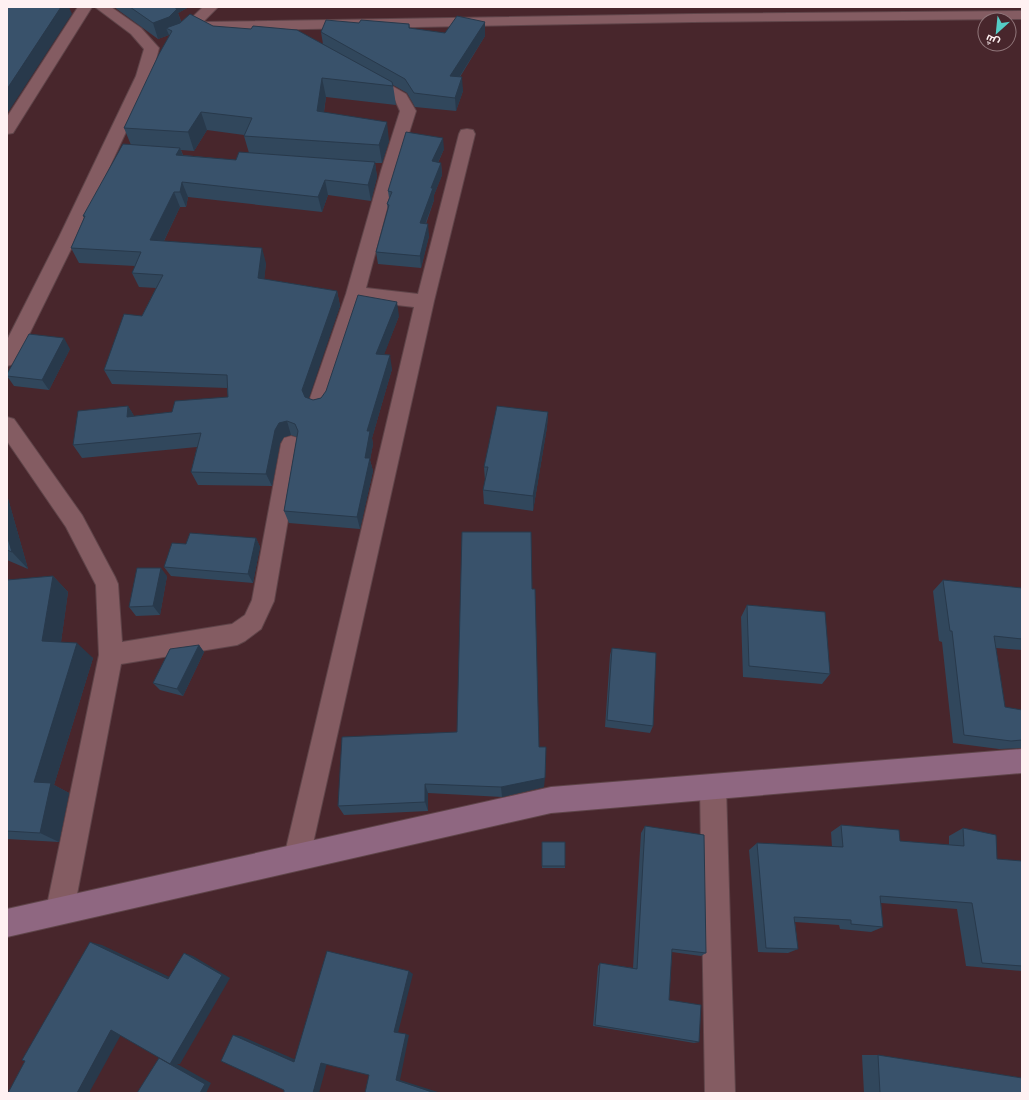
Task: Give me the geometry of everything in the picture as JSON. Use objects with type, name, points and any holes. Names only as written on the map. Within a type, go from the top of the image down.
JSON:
[{"type":"street","points":[[7,129],[85,7]]},
{"type":"street","points":[[102,7],[136,31],[172,39],[285,38],[292,40]]},
{"type":"street","points":[[7,359],[116,152],[144,76],[172,39],[211,7]]},
{"type":"street","points":[[172,39],[693,18],[1022,15]]},
{"type":"street","points":[[318,404],[355,294],[381,170],[408,111],[401,97],[354,70]]},
{"type":"street","points":[[297,857],[425,301],[467,134]]},
{"type":"street","points":[[355,294],[425,301]]},
{"type":"street","points":[[8,428],[74,521],[106,584],[111,655],[60,910]]},
{"type":"street","points":[[111,655],[237,634],[253,622],[263,601],[291,444]]},
{"type":"street","points":[[7,923],[550,800],[1022,761]]},
{"type":"street","points":[[713,787],[720,1093]]},
{"type":"building","points":[[7,7],[61,7],[7,89]]},
{"type":"building","points":[[130,7],[174,7],[177,9],[169,17],[153,23]]},
{"type":"building","points":[[190,14],[213,26],[251,29],[253,26],[297,30],[392,82],[393,86],[322,78],[317,111],[387,122],[379,145],[244,136],[252,118],[201,112],[188,132],[124,128],[159,54],[172,31],[166,28],[180,23]]},
{"type":"building","points":[[457,16],[485,22],[450,76],[462,77],[455,98],[414,93],[405,79],[321,32],[326,20],[359,23],[361,20],[409,24],[409,28],[445,33]]},
{"type":"building","points":[[406,132],[443,138],[432,161],[441,163],[420,223],[428,224],[420,256],[376,252],[389,205],[387,204],[392,192],[388,191]]},
{"type":"building","points":[[123,144],[180,148],[176,155],[236,160],[239,152],[375,162],[368,185],[325,180],[318,197],[182,182],[180,192],[174,192],[150,240],[262,248],[258,278],[337,291],[302,390],[305,397],[313,400],[321,398],[326,391],[358,295],[397,302],[376,354],[390,355],[367,431],[370,431],[365,458],[370,458],[357,517],[284,511],[298,431],[295,424],[287,421],[279,423],[275,430],[266,474],[191,472],[201,433],[73,445],[78,411],[128,406],[127,417],[172,412],[175,401],[228,397],[227,375],[104,370],[124,314],[142,316],[163,275],[132,273],[141,252],[71,248],[85,216],[83,216]]},
{"type":"building","points":[[29,334],[64,338],[42,380],[7,376]]},
{"type":"building","points":[[497,406],[548,412],[533,496],[483,490],[488,467],[484,467]]},
{"type":"building","points":[[462,532],[531,532],[532,589],[535,589],[539,747],[546,747],[545,778],[501,787],[425,784],[425,802],[338,806],[342,737],[457,732]]},
{"type":"building","points":[[190,533],[256,538],[248,574],[164,567],[172,543],[186,544]]},
{"type":"building","points":[[7,535],[12,552],[7,550]]},
{"type":"building","points":[[137,568],[161,568],[153,606],[129,607]]},
{"type":"building","points":[[53,576],[42,641],[77,643],[34,782],[51,783],[40,833],[7,831],[7,580]]},
{"type":"building","points":[[943,580],[1022,588],[1022,639],[994,636],[1005,707],[1022,710],[1022,740],[1011,741],[964,735],[952,631],[950,631]]},
{"type":"building","points":[[747,605],[825,612],[830,674],[749,666]]},
{"type":"building","points":[[199,645],[177,689],[153,683],[170,649]]},
{"type":"building","points":[[612,648],[656,653],[653,726],[607,720]]},
{"type":"building","points":[[841,825],[899,830],[900,841],[964,846],[963,828],[996,835],[997,859],[1022,861],[1022,966],[982,963],[972,903],[880,896],[883,927],[851,924],[851,920],[794,917],[798,949],[766,948],[757,843],[843,847]]},
{"type":"building","points":[[645,826],[704,835],[706,953],[672,949],[669,1000],[701,1005],[699,1042],[595,1025],[600,963],[637,969]]},
{"type":"building","points":[[542,842],[565,842],[565,866],[542,866]]},
{"type":"building","points":[[90,942],[168,979],[184,953],[222,975],[170,1064],[111,1030],[77,1093],[8,1093],[25,1061],[22,1060]]},
{"type":"building","points":[[327,951],[409,971],[394,1032],[406,1034],[396,1080],[435,1093],[365,1093],[369,1075],[321,1063],[313,1093],[284,1093],[284,1090],[221,1061],[233,1035],[294,1062]]},
{"type":"building","points":[[878,1055],[1022,1078],[1022,1093],[880,1093]]},
{"type":"building","points":[[159,1058],[205,1084],[200,1093],[137,1093]]}]
